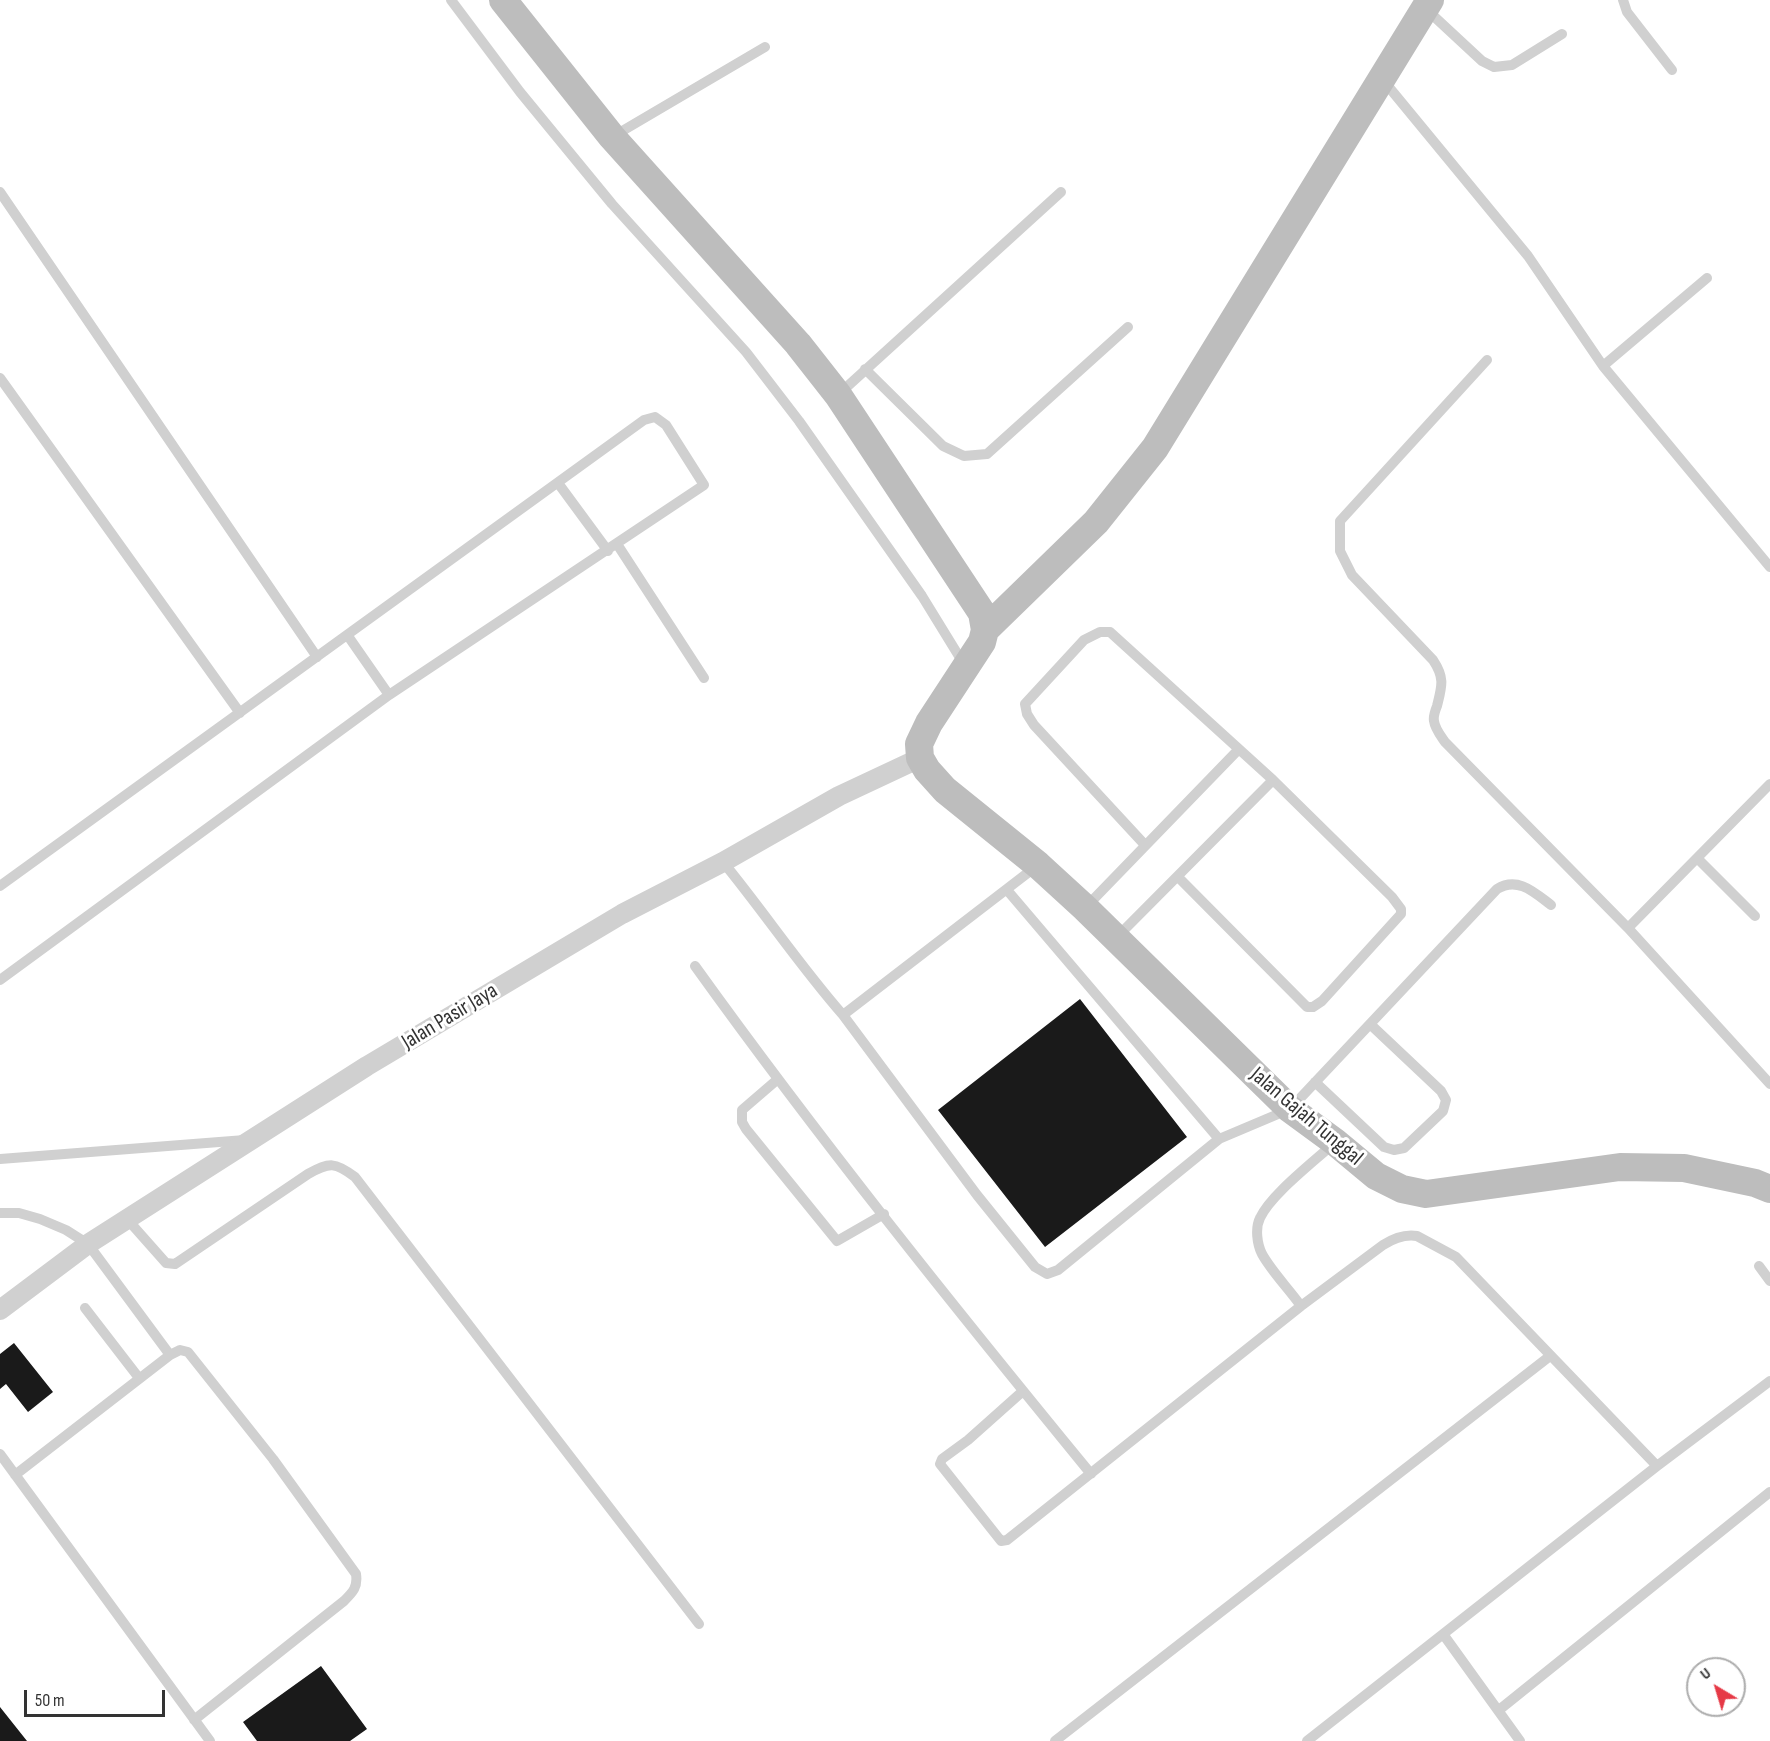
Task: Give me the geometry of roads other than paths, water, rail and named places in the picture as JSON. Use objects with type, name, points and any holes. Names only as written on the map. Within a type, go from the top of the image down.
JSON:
[{"type":"street","points":[[503,0],[612,137],[759,299],[838,395],[982,613],[985,630],[982,642],[929,723],[919,744],[920,758]]},
{"type":"street","points":[[985,630],[1096,522],[1155,448],[1428,5]]},
{"type":"street","name":"Jalan Pasir Jaya","points":[[0,1310],[88,1244],[367,1066],[622,914],[723,862],[840,796],[920,758]]},
{"type":"street","name":"Jalan Gajah Tunggal","points":[[920,758],[927,770],[945,790],[1038,865],[1116,938],[1290,1109],[1376,1176],[1402,1189],[1426,1194],[1620,1167],[1684,1168],[1770,1189]]},
{"type":"lane","points":[[1623,0],[1627,12],[1672,70]]},
{"type":"lane","points":[[454,3],[520,92],[612,204],[746,352],[799,421],[922,596],[965,666]]},
{"type":"lane","points":[[1428,5],[1482,61],[1494,67],[1512,65],[1562,34]]},
{"type":"lane","points":[[612,137],[765,47]]},
{"type":"lane","points":[[1383,80],[1528,256],[1603,366],[1770,567]]},
{"type":"lane","points":[[0,192],[317,657]]},
{"type":"lane","points":[[838,395],[1061,192]]},
{"type":"lane","points":[[1603,366],[1707,278]]},
{"type":"lane","points":[[865,369],[944,446],[964,456],[987,454],[1128,327]]},
{"type":"lane","points":[[1487,360],[1340,521],[1340,551],[1352,575],[1440,670],[1441,691],[1433,719],[1437,732],[1445,742],[1628,928],[1770,1084]]},
{"type":"lane","points":[[0,378],[240,713]]},
{"type":"lane","points":[[0,980],[390,695],[704,486],[661,420],[655,417],[645,420],[348,636],[1,883]]},
{"type":"lane","points":[[558,483],[612,548],[704,678]]},
{"type":"lane","points":[[1145,845],[1027,714],[1025,704],[1084,640],[1100,632],[1110,632],[1273,780],[1392,897],[1401,909],[1398,919],[1322,1001],[1313,1007],[1307,1007],[1178,877]]},
{"type":"lane","points":[[348,636],[390,695]]},
{"type":"lane","points":[[1084,908],[1239,749]]},
{"type":"lane","points":[[1116,938],[1273,780]]},
{"type":"lane","points":[[1628,928],[1770,784]]},
{"type":"lane","points":[[1697,858],[1755,916]]},
{"type":"lane","points":[[723,862],[759,906],[813,981],[843,1015],[1035,1268],[1047,1274],[1058,1270],[1220,1139],[1290,1109],[1497,889],[1504,885],[1522,885],[1551,905]]},
{"type":"lane","points":[[843,1015],[1038,865]]},
{"type":"lane","points":[[1007,890],[1220,1139]]},
{"type":"lane","points":[[695,966],[778,1079],[1091,1474]]},
{"type":"lane","points":[[1315,1082],[1384,1147],[1394,1150],[1404,1148],[1443,1111],[1446,1100],[1441,1091],[1371,1025]]},
{"type":"lane","points":[[778,1079],[742,1110],[741,1115],[746,1129],[837,1241],[884,1214]]},
{"type":"lane","points":[[0,1159],[250,1140]]},
{"type":"lane","points":[[1301,1306],[1261,1253],[1257,1231],[1258,1220],[1265,1208],[1281,1191],[1335,1142]]},
{"type":"lane","points":[[127,1220],[166,1263],[175,1264],[308,1174],[322,1166],[332,1164],[343,1168],[355,1177],[699,1624]]},
{"type":"lane","points":[[0,1213],[19,1213],[40,1219],[66,1230],[88,1244],[170,1355]]},
{"type":"lane","points":[[1023,1391],[968,1440],[942,1459],[940,1464],[998,1539],[1003,1541],[1091,1474],[1301,1306],[1387,1243],[1406,1236],[1417,1236],[1456,1257],[1657,1466]]},
{"type":"lane","points":[[1759,1266],[1770,1281]]},
{"type":"lane","points":[[85,1308],[139,1378]]},
{"type":"lane","points":[[15,1474],[139,1378],[180,1350],[188,1352],[273,1459],[356,1574],[358,1582],[355,1590],[344,1601],[194,1720]]},
{"type":"lane","points":[[1055,1741],[1550,1356]]},
{"type":"lane","points":[[1307,1741],[1657,1466],[1770,1381]]},
{"type":"lane","points":[[0,1454],[210,1741]]},
{"type":"lane","points":[[1499,1710],[1770,1492]]},
{"type":"lane","points":[[1443,1634],[1520,1741]]}]
